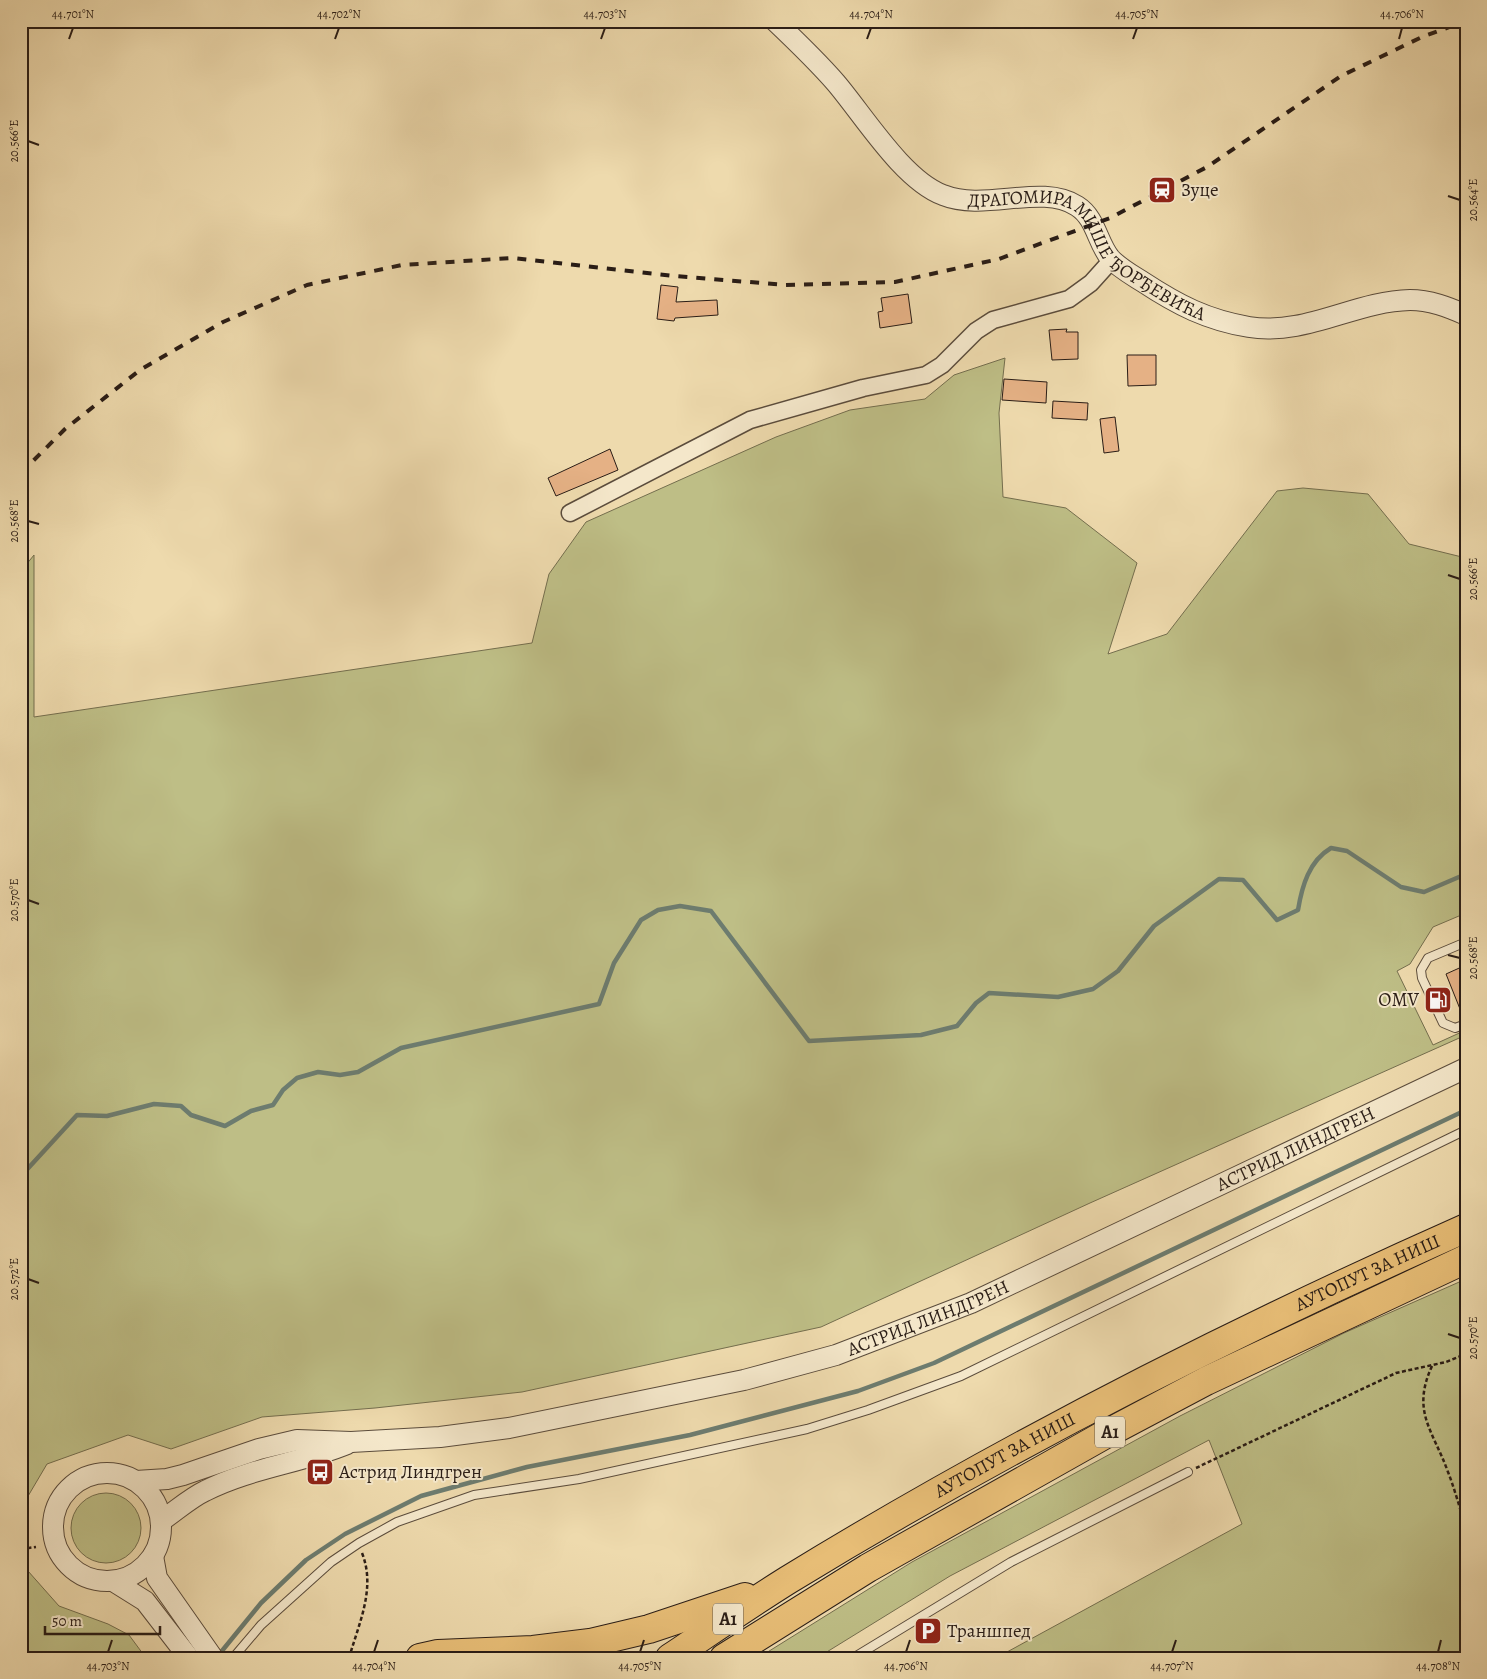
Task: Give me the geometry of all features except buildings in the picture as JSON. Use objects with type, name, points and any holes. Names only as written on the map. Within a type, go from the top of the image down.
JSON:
[{"type":"highway","name":"АУТОПУТ ЗА НИШ","points":[[670,1658],[787,1580],[962,1479],[1129,1390],[1359,1275],[1466,1228]]},
{"type":"highway","name":"АУТОПУТ ЗА НИШ","points":[[724,1658],[766,1629],[876,1563],[1112,1431],[1223,1372],[1466,1259]]},
{"type":"highway","points":[[420,1658],[438,1654],[533,1650],[590,1643],[648,1629],[734,1601],[787,1580]]},
{"type":"street","name":"ДРАГОМИРА МИШЕ ЂОРЂЕВИЋА","points":[[775,21],[834,81],[899,161],[933,191],[961,201],[1041,198],[1070,202],[1085,213],[1110,258],[1189,310],[1221,321],[1250,327],[1275,328],[1305,325],[1383,304],[1411,300],[1431,302],[1466,315]]},
{"type":"street","points":[[570,513],[750,420],[863,388],[926,375],[942,365],[976,331],[993,320],[1069,299],[1082,291],[1109,263],[1110,258]]},
{"type":"street","name":"АСТРИД ЛИНДГРЕН","points":[[136,1481],[167,1479],[183,1475],[259,1449],[297,1440],[351,1442],[440,1436],[509,1428],[744,1380],[836,1355],[971,1304],[1466,1068]]},
{"type":"street","name":"АСТРИД ЛИНДГРЕН","points":[[161,1521],[204,1491],[230,1480],[317,1456],[351,1442]]},
{"type":"street","points":[[115,1473],[136,1481],[151,1494],[160,1512],[161,1521],[160,1539],[153,1556],[140,1570],[113,1581],[101,1581],[80,1574],[63,1559],[54,1538],[54,1515],[64,1494],[72,1486],[92,1475],[115,1473]]},
{"type":"street","points":[[153,1556],[157,1578],[213,1658]]},
{"type":"street","points":[[113,1581],[145,1601],[189,1658]]},
{"type":"lane","points":[[1466,942],[1428,958],[1421,970],[1422,978],[1443,1022],[1455,1028],[1466,1024]]},
{"type":"lane","points":[[233,1658],[268,1618],[331,1562],[359,1543],[397,1522],[474,1495],[579,1479],[807,1429],[868,1410],[961,1376],[1466,1130]]},
{"type":"lane","points":[[853,1658],[1011,1562],[1188,1472]]},
{"type":"path","points":[[1188,1472],[1396,1373],[1432,1366],[1466,1354]]},
{"type":"path","points":[[1432,1366],[1424,1383],[1423,1406],[1429,1432],[1448,1471],[1466,1528]]},
{"type":"path","points":[[349,1658],[368,1589],[365,1560],[359,1543]]},
{"type":"path","points":[[21,1549],[36,1547]]},
{"type":"green space","points":[[1005,358],[999,413],[1003,497],[1066,508],[1137,563],[1108,654],[1167,634],[1277,491],[1303,488],[1368,494],[1409,544],[1466,558],[1466,913],[1433,927],[1410,964],[1397,971],[1433,1045],[1466,1030],[1466,1035],[1090,1203],[821,1327],[522,1392],[375,1408],[262,1417],[171,1449],[128,1435],[47,1464],[21,1508],[21,571],[34,555],[34,717],[532,643],[549,574],[586,522],[776,437],[850,410],[925,399],[954,375]]},
{"type":"green space","points":[[1466,1279],[1466,1658],[996,1658],[1242,1524],[1209,1440],[950,1576],[817,1658],[758,1658],[912,1562],[1180,1416],[1344,1333]]},
{"type":"green space","points":[[113,1493],[126,1499],[135,1508],[139,1514],[141,1528],[139,1542],[131,1553],[120,1561],[99,1563],[92,1561],[81,1553],[73,1542],[71,1521],[73,1514],[81,1503],[92,1495]]},
{"type":"green space","points":[[21,1541],[28,1571],[59,1606],[108,1624],[129,1635],[146,1658],[21,1658]]},
{"type":"waterway","points":[[21,1176],[77,1115],[107,1116],[154,1104],[181,1106],[191,1115],[225,1126],[251,1111],[273,1105],[283,1090],[297,1078],[318,1072],[340,1075],[358,1072],[401,1048],[599,1004],[614,963],[641,920],[658,910],[680,906],[711,911],[809,1041],[921,1035],[957,1026],[976,1003],[989,993],[1058,997],[1093,989],[1118,971],[1154,926],[1219,879],[1243,880],[1277,920],[1298,910],[1304,883],[1312,867],[1323,853],[1331,848],[1347,851],[1401,887],[1424,892],[1466,874]]},
{"type":"waterway","points":[[217,1657],[261,1603],[306,1560],[345,1534],[421,1496],[527,1467],[690,1435],[858,1391],[934,1363],[1466,1110]]},
{"type":"railway","points":[[21,473],[65,429],[140,370],[223,322],[307,285],[402,265],[512,258],[674,276],[786,285],[895,282],[999,259],[1110,218],[1207,167],[1341,76],[1422,37],[1466,21]]},
{"type":"place","name":"Зуце","points":[[1162,190]]},
{"type":"place","name":"OMV","points":[[1438,1000]]},
{"type":"place","name":"Астрид Линдгрен","points":[[320,1472]]},
{"type":"place","name":"Траншпед","points":[[928,1631]]}]
